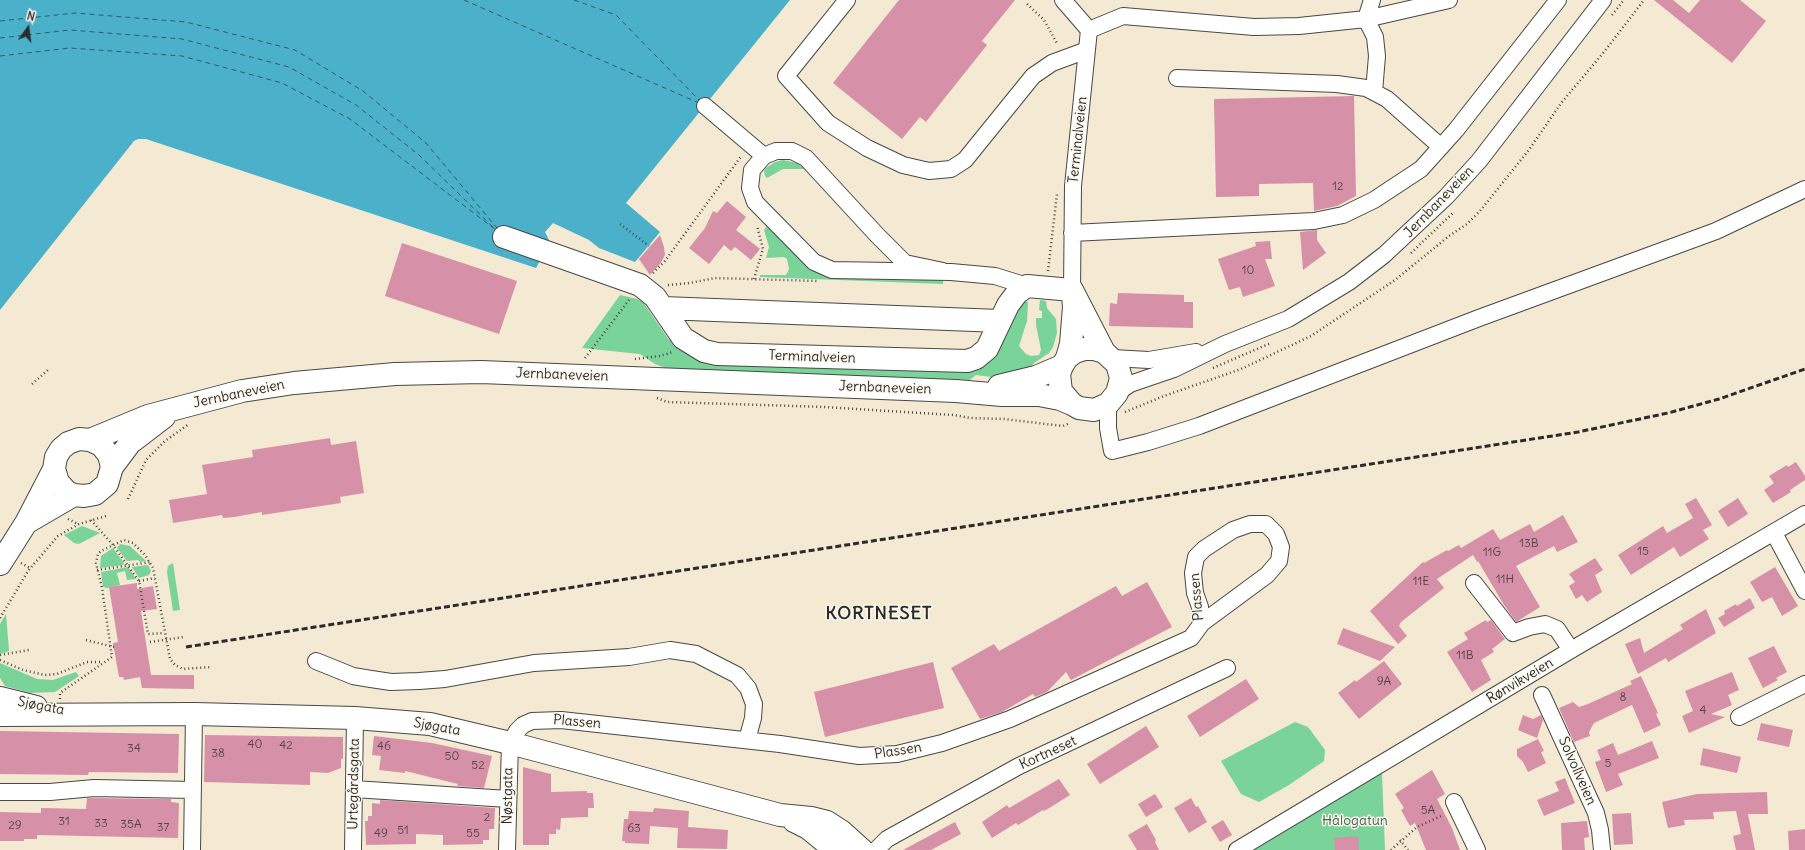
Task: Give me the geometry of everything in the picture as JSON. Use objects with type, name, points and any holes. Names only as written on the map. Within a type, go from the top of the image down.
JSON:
[{"type":"highway","name":"Terminalveien","points":[[504,237],[548,251],[640,285],[649,291],[663,308],[683,338],[693,346],[704,351],[717,354],[956,362],[976,358],[987,349],[1012,299],[1027,286]]},
{"type":"highway","points":[[1027,286],[1072,290]]},
{"type":"highway","name":"Terminalveien","points":[[1072,290],[1108,355]]},
{"type":"highway","name":"Terminalveien","points":[[1065,362],[1071,344],[1074,307],[1072,290]]},
{"type":"highway","points":[[663,308],[1000,321]]},
{"type":"highway","name":"Jernbaneveien","points":[[956,391],[1020,382],[1065,362],[1075,352],[1084,349],[1094,349],[1108,355]]},
{"type":"highway","points":[[1108,355],[1120,371],[1121,378],[1113,398]]},
{"type":"highway","points":[[1065,362],[1059,378],[1061,391],[1072,413]]},
{"type":"highway","name":"Jernbaneveien","points":[[10,564],[26,523],[54,469],[56,457],[64,446],[78,439],[90,440],[148,416],[171,411],[216,397],[294,383],[409,374],[481,372],[956,391],[1002,395],[1039,396],[1060,399],[1072,413],[1079,408],[1094,410],[1113,398]]},
{"type":"highway","name":"Jernbaneveien","points":[[26,523],[74,495],[84,496],[99,491],[109,479],[112,467],[130,443],[171,411]]},
{"type":"highway","points":[[90,440],[102,445],[109,455],[112,467]]},
{"type":"highway","points":[[54,469],[58,482],[67,492],[74,495]]},
{"type":"highway","name":"Sjøgata","points":[[0,698],[40,707],[83,714]]},
{"type":"highway","name":"Sjøgata","points":[[0,715],[43,716],[83,714],[194,714],[355,718],[430,724],[510,743],[780,815],[811,818],[827,822],[841,831],[862,850]]},
{"type":"highway","name":"Sjøgata","points":[[780,815],[808,828],[835,850]]},
{"type":"street","points":[[847,0],[786,76],[828,123],[867,148],[903,166],[929,171],[951,169],[965,160],[1033,76],[1052,63],[1087,50]]},
{"type":"street","points":[[1063,0],[1089,30],[1123,16],[1254,27],[1299,26],[1366,19],[1449,0]]},
{"type":"street","points":[[1372,0],[1366,19],[1375,37],[1377,56],[1374,92]]},
{"type":"street","name":"Jernbaneveien","points":[[1108,355],[1149,360],[1180,356],[1225,344],[1288,319],[1349,282],[1408,234],[1446,197],[1479,161],[1603,0]]},
{"type":"street","points":[[1072,232],[1314,221],[1343,215],[1374,200],[1421,169],[1456,130],[1554,1]]},
{"type":"street","name":"Terminalveien","points":[[1072,290],[1074,186],[1089,30]]},
{"type":"street","points":[[1177,78],[1336,84],[1366,88],[1387,99],[1441,147]]},
{"type":"street","points":[[705,106],[764,156]]},
{"type":"street","points":[[942,271],[905,263],[876,235],[806,158],[792,151],[776,151],[764,156],[752,170],[750,177],[750,188],[755,202],[814,262],[832,270],[898,272],[942,271],[995,276],[1027,286]]},
{"type":"street","points":[[1113,398],[1108,428],[1112,451],[1148,442],[1198,426],[1479,318],[1648,257],[1716,231],[1805,188]]},
{"type":"street","name":"Jernbaneveien","points":[[1113,398],[1130,384],[1198,359],[1225,344]]},
{"type":"street","name":"Rønvikveien","points":[[1236,850],[1571,650],[1805,514]]},
{"type":"street","name":"Plassen","points":[[510,743],[513,736],[523,725],[532,721],[546,720],[747,740],[859,756],[897,754],[942,743],[1010,719],[1191,638],[1202,623],[1267,575],[1279,562],[1281,547],[1276,534],[1266,524],[1250,524],[1233,530],[1204,548],[1196,557],[1193,573],[1194,586],[1202,623]]},
{"type":"street","points":[[1774,533],[1805,591]]},
{"type":"street","points":[[1474,583],[1513,633],[1529,627],[1544,624],[1557,629],[1571,650]]},
{"type":"street","points":[[316,662],[353,676],[371,679],[412,681],[445,679],[534,663],[628,657],[670,650],[696,654],[737,675],[748,688],[754,704],[753,718],[747,740]]},
{"type":"street","name":"Kortneset","points":[[876,850],[887,839],[1019,766],[1227,668]]},
{"type":"street","points":[[1739,717],[1805,684]]},
{"type":"street","name":"Solvollveien","points":[[1542,695],[1596,813],[1600,830],[1602,850]]},
{"type":"street","points":[[192,850],[194,714]]},
{"type":"street","name":"Urtegårdsgata","points":[[352,850],[355,718]]},
{"type":"street","name":"Nøstgata","points":[[507,850],[510,743]]},
{"type":"street","points":[[0,792],[50,792],[94,788],[193,790]]},
{"type":"street","points":[[354,789],[508,799]]},
{"type":"street","points":[[1454,802],[1477,850]]},
{"type":"path","points":[[1026,4],[1044,20],[1060,49]]},
{"type":"path","points":[[651,275],[665,261],[750,144]]},
{"type":"path","points":[[620,224],[649,246]]},
{"type":"path","points":[[584,360],[632,296]]},
{"type":"path","points":[[628,360],[660,356],[693,346]]},
{"type":"path","points":[[32,384],[48,370]]},
{"type":"path","points":[[651,396],[667,402],[825,407],[954,415],[970,418],[1004,419],[1063,426],[1072,413]]},
{"type":"path","points":[[128,499],[146,460],[154,451],[177,432],[195,422]]},
{"type":"path","points":[[0,618],[30,568],[58,536],[78,524],[106,516]]},
{"type":"path","points":[[91,520],[113,545],[140,581],[148,634],[164,633]]},
{"type":"path","points":[[60,699],[60,693],[112,657],[112,647],[102,588],[96,563],[98,554],[124,540],[129,541],[151,562],[165,640],[170,659],[175,665],[183,669],[211,667]]},
{"type":"path","points":[[97,570],[151,562]]},
{"type":"path","points":[[10,564],[30,568]]},
{"type":"path","points":[[140,581],[155,578]]},
{"type":"path","points":[[150,642],[184,637]]},
{"type":"path","points":[[86,640],[112,647]]},
{"type":"path","points":[[0,655],[29,650]]},
{"type":"path","points":[[0,660],[23,670],[45,675],[57,674],[87,662],[103,662]]},
{"type":"path","points":[[1390,850],[1417,827],[1441,816]]},
{"type":"path","points":[[1400,840],[1408,850]]},
{"type":"green space","points":[[783,160],[797,163],[806,169],[783,169],[767,178],[765,176],[764,171],[766,168],[775,162]]},
{"type":"green space","points":[[769,224],[805,262],[943,279],[943,284],[760,277],[760,275],[786,275],[789,269],[787,259],[784,257],[766,258],[769,247],[764,230]]},
{"type":"green space","points":[[620,295],[643,302],[669,340],[672,338],[679,346],[968,370],[1004,336],[1021,304],[1026,300],[1028,303],[1027,321],[1019,346],[1026,354],[1031,356],[1039,355],[1041,350],[1036,325],[1036,318],[1042,318],[1042,311],[1039,310],[1040,300],[1046,301],[1047,308],[1056,319],[1057,333],[1053,347],[1049,353],[1034,363],[1030,369],[1014,374],[991,377],[976,375],[970,380],[684,371],[668,369],[655,364],[640,354],[582,348]]},
{"type":"green space","points":[[82,526],[100,533],[79,544],[74,543],[64,535]]},
{"type":"green space","points":[[120,544],[130,546],[146,561],[127,561],[117,548]]},
{"type":"green space","points":[[113,548],[124,563],[123,565],[100,568],[101,556]]},
{"type":"green space","points":[[173,563],[180,610],[173,611],[167,572],[168,566]]},
{"type":"green space","points":[[148,565],[151,571],[149,575],[139,578],[132,567]]},
{"type":"green space","points":[[128,567],[136,579],[127,580],[125,571],[117,573],[120,585],[107,588],[103,587],[101,572]]},
{"type":"green space","points":[[6,614],[9,651],[0,654],[0,624]]},
{"type":"green space","points":[[0,663],[37,679],[53,680],[76,672],[79,676],[55,692],[30,693],[5,686],[0,678]]},
{"type":"green space","points":[[1295,722],[1308,727],[1325,750],[1324,761],[1289,785],[1259,802],[1241,794],[1221,761]]},
{"type":"green space","name":"Hålogatun","points":[[1382,773],[1385,850],[1251,850],[1303,819]]},
{"type":"water","points":[[0,0],[790,0],[626,203],[660,232],[635,262],[599,248],[589,240],[553,223],[545,232],[550,242],[536,268],[146,139],[138,139],[134,141],[0,310]]},
{"type":"building","points":[[899,0],[1015,0],[982,41],[987,45],[926,122],[920,117],[902,139],[833,83]]},
{"type":"building","points":[[1654,0],[1673,0],[1689,13],[1700,0],[1740,0],[1766,21],[1732,63]]},
{"type":"building","points":[[1354,96],[1356,196],[1337,206],[1314,211],[1313,183],[1259,184],[1259,196],[1216,197],[1214,99]]},
{"type":"building","points":[[727,201],[746,217],[736,230],[760,249],[751,260],[735,247],[731,251],[724,245],[709,264],[689,248],[705,228],[713,211],[717,213]]},
{"type":"building","points":[[1317,230],[1317,240],[1326,253],[1303,270],[1300,232]]},
{"type":"building","points":[[660,235],[665,255],[660,264],[650,275],[639,259]]},
{"type":"building","points":[[1270,241],[1272,259],[1265,259],[1275,286],[1243,297],[1240,287],[1229,290],[1218,259],[1256,246],[1255,242]]},
{"type":"building","points":[[402,243],[517,281],[499,334],[385,296]]},
{"type":"building","points":[[1118,293],[1184,295],[1184,302],[1193,302],[1193,328],[1109,326],[1110,303],[1117,304]]},
{"type":"building","points":[[330,438],[331,445],[356,441],[364,493],[340,497],[341,503],[262,515],[262,512],[223,518],[222,515],[173,523],[169,500],[207,494],[202,465],[253,457],[252,450]]},
{"type":"building","points":[[1796,462],[1805,476],[1805,480],[1790,490],[1791,492],[1773,503],[1764,490],[1774,483],[1769,476],[1787,465],[1788,467]]},
{"type":"building","points":[[1696,498],[1712,525],[1703,530],[1709,539],[1680,557],[1674,547],[1631,575],[1618,555],[1663,526],[1667,533],[1693,518],[1685,504]]},
{"type":"building","points":[[1738,498],[1748,514],[1728,527],[1718,511]]},
{"type":"building","points":[[1563,515],[1578,542],[1557,552],[1554,546],[1516,566],[1540,607],[1516,622],[1473,555],[1437,579],[1444,588],[1401,622],[1399,626],[1407,636],[1398,644],[1370,611],[1423,562],[1424,563],[1447,550],[1448,551],[1459,545],[1461,548],[1493,529],[1500,540],[1530,524],[1534,532]]},
{"type":"building","points":[[1595,558],[1603,570],[1595,575],[1602,592],[1587,602],[1582,595],[1576,599],[1569,586],[1575,582],[1569,574]]},
{"type":"building","points":[[1775,567],[1798,606],[1782,616],[1772,597],[1762,602],[1750,582]]},
{"type":"building","points":[[1147,582],[1172,627],[1071,680],[1066,672],[1047,692],[1035,697],[1033,694],[1002,712],[980,719],[951,668],[994,644],[999,651],[1116,586],[1122,596]]},
{"type":"building","points":[[137,583],[137,589],[153,586],[157,609],[141,611],[151,675],[194,675],[194,689],[142,688],[140,677],[124,680],[123,677],[119,677],[113,643],[118,642],[109,587]]},
{"type":"building","points":[[1750,598],[1755,608],[1724,627],[1718,618],[1725,614],[1724,611],[1736,604],[1737,606]]},
{"type":"building","points":[[1706,609],[1716,633],[1668,662],[1666,658],[1638,674],[1625,644],[1640,638],[1644,653],[1683,629],[1680,625]]},
{"type":"building","points":[[1486,620],[1487,622],[1491,620],[1505,639],[1492,649],[1494,652],[1481,660],[1491,680],[1472,692],[1447,652],[1468,639],[1464,633]]},
{"type":"building","points":[[1343,628],[1395,647],[1380,661],[1337,644]]},
{"type":"building","points":[[1774,646],[1787,672],[1776,678],[1778,680],[1763,688],[1748,658]]},
{"type":"building","points":[[1384,661],[1402,684],[1359,719],[1338,693],[1355,680],[1356,682]]},
{"type":"building","points":[[933,662],[944,708],[825,737],[814,692]]},
{"type":"building","points":[[1732,672],[1739,690],[1728,695],[1732,705],[1711,714],[1725,717],[1689,733],[1682,716],[1693,711],[1685,691]]},
{"type":"building","points":[[1641,676],[1658,713],[1656,714],[1661,725],[1644,733],[1632,705],[1594,723],[1589,732],[1590,736],[1574,742],[1559,708],[1573,702],[1579,707],[1588,704],[1632,684],[1630,681]]},
{"type":"building","points":[[1246,679],[1259,699],[1200,737],[1187,716]]},
{"type":"building","points":[[1523,715],[1533,719],[1541,715],[1543,720],[1537,738],[1518,730]]},
{"type":"building","points":[[1761,723],[1793,730],[1789,747],[1757,740]]},
{"type":"building","points":[[1146,726],[1159,747],[1100,784],[1087,764]]},
{"type":"building","points":[[0,731],[179,734],[178,773],[89,772],[88,775],[0,774]]},
{"type":"building","points":[[205,735],[343,737],[343,759],[341,759],[341,768],[328,773],[310,772],[310,785],[204,782]]},
{"type":"building","points":[[374,736],[432,743],[492,756],[484,788],[457,786],[458,784],[405,771],[405,773],[379,770],[381,756],[372,755]]},
{"type":"building","points":[[1538,739],[1544,751],[1541,752],[1546,763],[1528,772],[1523,762],[1517,756],[1517,749]]},
{"type":"building","points":[[1652,741],[1659,758],[1618,774],[1623,785],[1606,792],[1595,762],[1601,760],[1597,750],[1613,743],[1618,755]]},
{"type":"building","points":[[1703,748],[1741,757],[1737,773],[1700,765]]},
{"type":"building","points":[[523,767],[551,774],[551,792],[587,791],[587,793],[593,793],[594,808],[588,808],[588,817],[561,818],[560,830],[556,829],[556,834],[549,834],[549,845],[523,845]]},
{"type":"building","points":[[1432,770],[1445,794],[1437,799],[1452,828],[1460,850],[1426,850],[1415,823],[1410,826],[1401,810],[1404,808],[1395,794]]},
{"type":"building","points":[[1565,778],[1575,803],[1544,816],[1537,800],[1559,791],[1555,782]]},
{"type":"building","points":[[1059,779],[1070,795],[1018,825],[1016,823],[992,838],[982,822],[1007,805],[1009,808]]},
{"type":"building","points":[[1767,792],[1768,814],[1748,814],[1755,850],[1736,850],[1733,836],[1741,834],[1736,811],[1713,812],[1714,819],[1684,820],[1685,825],[1668,828],[1662,802],[1697,794]]},
{"type":"building","points":[[1155,794],[1163,807],[1146,817],[1138,804]]},
{"type":"building","points":[[87,798],[171,799],[171,802],[179,803],[178,838],[37,835],[37,839],[24,839],[24,841],[0,841],[0,812],[41,813],[41,808],[86,809]]},
{"type":"building","points":[[1191,798],[1196,807],[1198,806],[1207,822],[1189,833],[1174,808]]},
{"type":"building","points":[[380,800],[495,808],[494,829],[489,829],[489,840],[483,840],[483,844],[443,845],[443,835],[416,834],[416,844],[366,845],[365,821],[368,821],[368,816],[372,816],[372,803],[380,804]]},
{"type":"building","points":[[654,808],[689,811],[688,827],[728,830],[727,849],[677,848],[678,828],[650,826],[649,844],[625,843],[625,841],[622,841],[624,819],[628,819],[629,811],[653,812]]},
{"type":"building","points":[[1631,813],[1633,844],[1614,845],[1612,814]]},
{"type":"building","points":[[1223,820],[1232,835],[1220,842],[1211,827]]},
{"type":"building","points":[[1587,821],[1589,837],[1584,838],[1585,850],[1562,850],[1561,823]]},
{"type":"building","points":[[955,822],[961,834],[931,850],[903,850]]},
{"type":"building","points":[[1147,824],[1156,840],[1155,842],[1159,850],[1137,850],[1128,835]]},
{"type":"building","points":[[1805,829],[1805,850],[1789,850],[1788,831]]},
{"type":"building","name":"Hålogatun","points":[[1358,836],[1359,850],[1335,850],[1334,838]]},
{"type":"ferry route","points":[[464,0],[699,103]]},
{"type":"ferry route","points":[[574,0],[616,15],[700,101]]},
{"type":"ferry route","points":[[0,21],[75,13],[186,22],[295,50],[363,91],[426,143],[497,228]]},
{"type":"ferry route","points":[[0,38],[70,30],[182,39],[289,67],[356,105],[419,155],[496,230]]},
{"type":"ferry route","points":[[0,56],[70,48],[182,56],[282,83],[350,119],[496,230]]},
{"type":"railway","points":[[186,647],[1578,432],[1668,413],[1719,399],[1805,369]]},
{"type":"district","name":"KORTNESET","points":[[879,614]]}]
